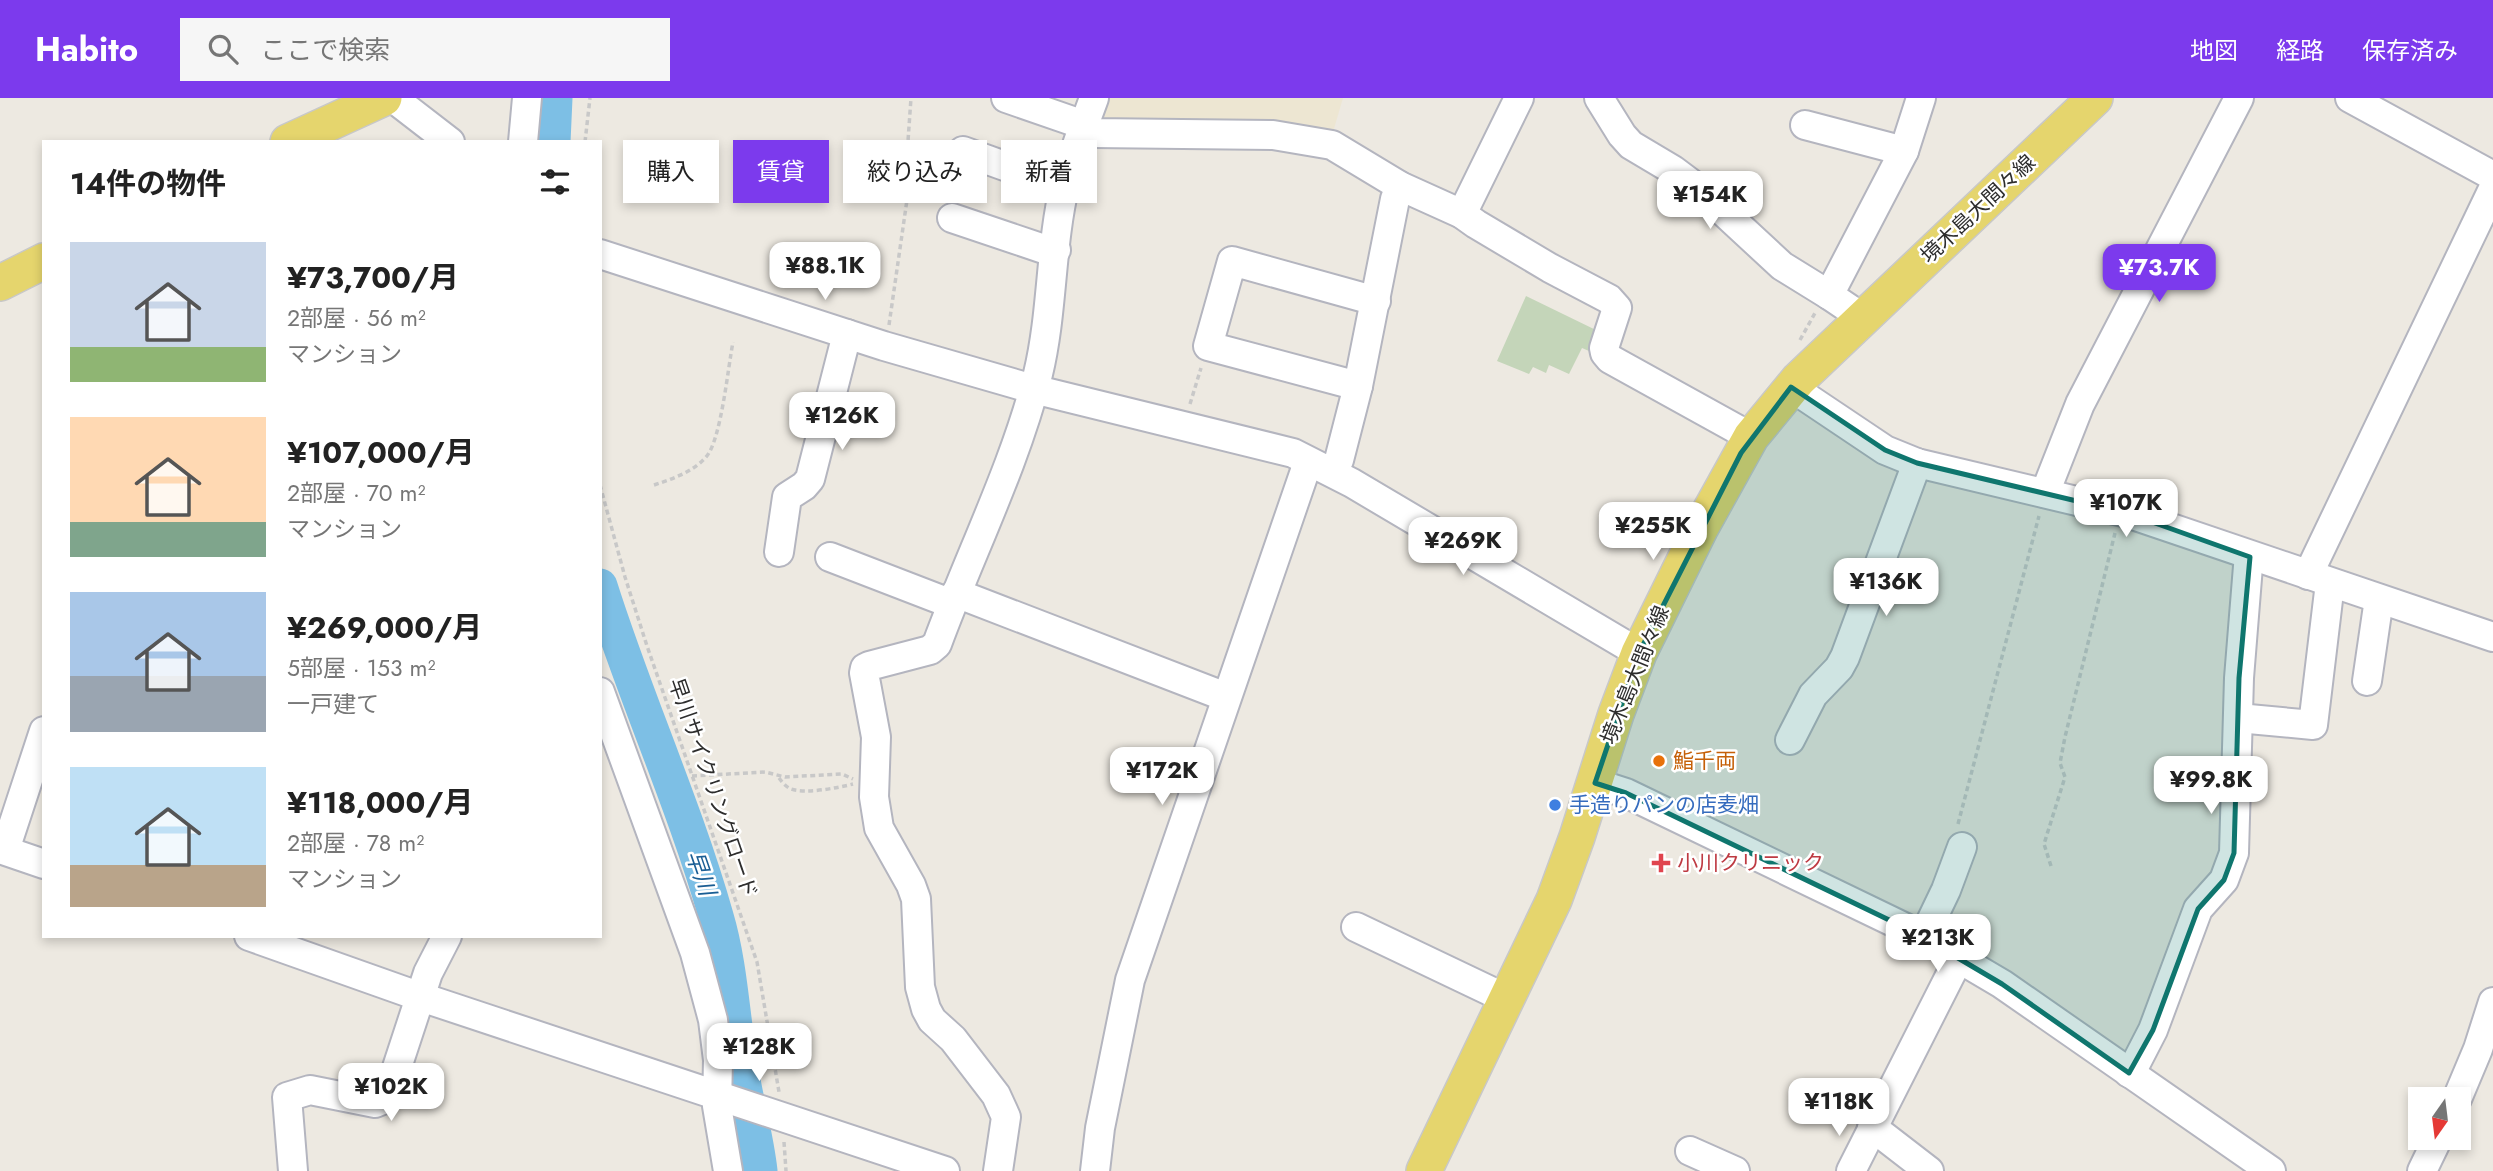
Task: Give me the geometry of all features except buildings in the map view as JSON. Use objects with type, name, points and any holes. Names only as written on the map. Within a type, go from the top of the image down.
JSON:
[{"type":"main road","points":[[292,140],[384,98]]},
{"type":"main road","name":"境木島大間々線","points":[[1424,1171],[1554,900],[1639,653],[1700,529],[1751,437],[1791,387],[2095,98]]},
{"type":"main road","points":[[0,283],[42,262]]},
{"type":"street","points":[[393,98],[447,140]]},
{"type":"street","points":[[523,140],[527,98]]},
{"type":"street","points":[[1006,98],[1093,133],[1273,135],[1332,145],[1401,186],[1462,214],[1550,268],[1614,302],[1616,315],[1604,348],[1610,359],[1751,437]]},
{"type":"street","points":[[1079,140],[1094,98]]},
{"type":"street","points":[[1462,214],[1519,98]]},
{"type":"street","points":[[1599,98],[1631,145],[1673,170],[1701,191],[1782,266],[1824,300],[1863,318]]},
{"type":"street","points":[[1824,300],[1836,286],[1904,151],[1921,98]]},
{"type":"street","points":[[2045,493],[2080,404],[2239,98]]},
{"type":"street","points":[[2350,98],[2493,176]]},
{"type":"street","points":[[1805,125],[1904,151]]},
{"type":"street","points":[[1095,1171],[1100,1128],[1130,980],[1226,697],[1320,467],[1339,460],[1358,386],[1395,199],[1401,186]]},
{"type":"street","points":[[2238,718],[2313,725],[2319,579],[2493,188]]},
{"type":"street","points":[[998,1171],[1006,1117],[996,1095],[953,1040],[932,1020],[919,987],[916,899],[911,885],[878,828],[874,797],[877,748],[864,679],[865,668],[934,648],[995,504],[1021,435],[1038,372],[1063,203]]},
{"type":"street","points":[[952,218],[1044,249],[1056,250]]},
{"type":"street","points":[[602,255],[884,346],[1033,389],[1293,453],[1639,653]]},
{"type":"street","points":[[1358,386],[1208,346],[1233,261],[1376,301]]},
{"type":"street","points":[[779,552],[787,497],[810,479],[847,334]]},
{"type":"street","points":[[1791,387],[1885,450],[1917,464],[2127,513],[2493,637]]},
{"type":"street","points":[[1790,740],[1813,695],[1839,668],[1845,657],[1917,464]]},
{"type":"street","points":[[2129,1073],[2152,1030],[2198,909],[2224,880],[2234,853],[2238,718],[2244,608],[2250,556]]},
{"type":"street","points":[[830,557],[954,598],[1226,697]]},
{"type":"street","points":[[2367,681],[2379,600]]},
{"type":"street","points":[[602,697],[695,953],[713,1020],[722,1096],[717,1107],[728,1171]]},
{"type":"street","points":[[42,737],[2,849],[42,863]]},
{"type":"street","points":[[1595,783],[1626,793],[1923,937],[2002,984],[2271,1171]]},
{"type":"street","points":[[1923,937],[1946,890],[1960,837]]},
{"type":"street","points":[[1356,927],[1507,999]]},
{"type":"street","points":[[255,938],[421,997],[944,1171]]},
{"type":"street","points":[[293,1171],[287,1097],[310,1090],[375,1103],[387,1098],[428,973],[446,938]]},
{"type":"street","points":[[1851,1171],[1959,958]]},
{"type":"street","points":[[2462,1087],[2493,1002]]},
{"type":"street","points":[[1872,1127],[1929,1171]]},
{"type":"street","points":[[2422,1171],[2432,1150]]},
{"type":"street","points":[[1690,1151],[1735,1171]]},
{"type":"path","points":[[585,140],[590,98]]},
{"type":"path","points":[[884,346],[888,334],[912,164],[908,141],[911,98]]},
{"type":"path","points":[[1796,348],[1824,300]]},
{"type":"path","points":[[654,485],[677,477],[699,464],[714,446],[733,342]]},
{"type":"path","points":[[1184,426],[1208,346]]},
{"type":"path","name":"早川サイクリングロード","points":[[602,492],[629,588],[758,962],[786,1171]]},
{"type":"path","points":[[1960,837],[2045,493]]},
{"type":"path","points":[[2050,866],[2044,844],[2065,777],[2060,763],[2065,737],[2118,524],[2127,513]]},
{"type":"path","points":[[692,776],[765,772],[777,776],[842,774],[860,783],[825,789],[794,789],[788,788],[777,776]]},
{"type":"highlighted area","points":[[1791,387],[1885,450],[1917,463],[2127,513],[2250,557],[2239,678],[2234,853],[2224,880],[2198,909],[2153,1030],[2129,1073],[2002,984],[1914,932],[1626,793],[1595,783],[1639,653],[1741,453]]},
{"type":"shaded area","points":[[1103,98],[1343,98],[1331,139],[1093,128]]},
{"type":"green space","points":[[1526,296],[1600,332],[1589,351],[1582,348],[1569,374],[1549,365],[1546,373],[1533,367],[1529,374],[1497,361]]},
{"type":"waterway","name":"早川","points":[[553,140],[555,98]]},
{"type":"waterway","name":"早川","points":[[602,592],[716,916],[725,952],[742,1076],[760,1171]]},
{"type":"place","name":"鮨千両","points":[[1659,761]]},
{"type":"place","name":"手造りパンの店麦畑","points":[[1555,805]]},
{"type":"place","name":"小川クリニック","points":[[1661,863]]}]
